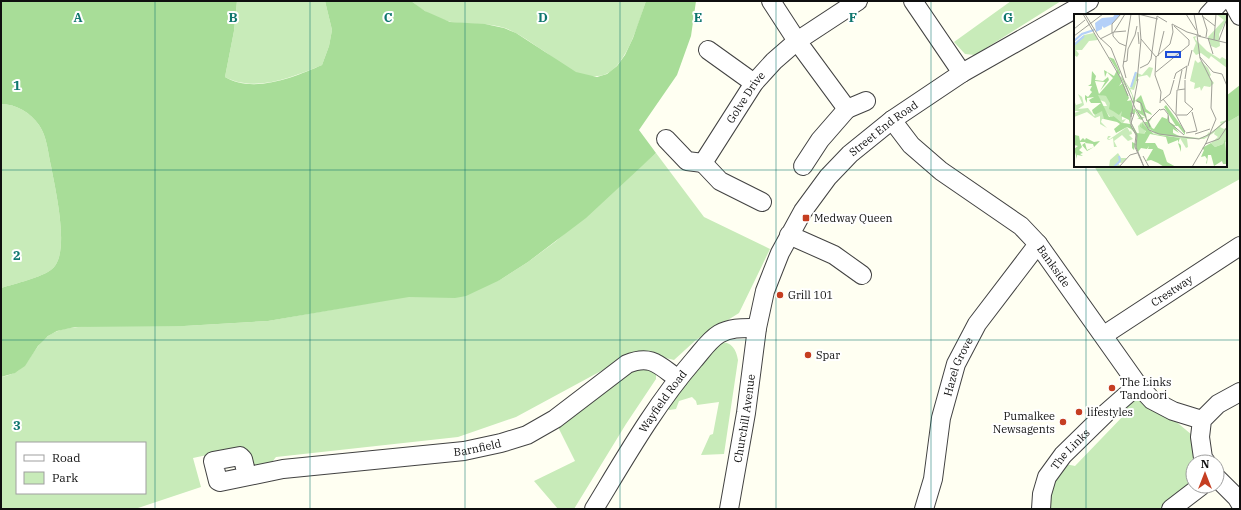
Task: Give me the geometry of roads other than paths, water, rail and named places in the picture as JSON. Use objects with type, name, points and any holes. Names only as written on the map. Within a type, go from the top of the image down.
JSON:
[{"type":"street","points":[[771,1],[797,41],[847,108]]},
{"type":"street","name":"Golve Drive","points":[[704,163],[754,83],[797,41],[858,1]]},
{"type":"street","points":[[913,1],[962,73]]},
{"type":"street","name":"Street End Road","points":[[757,328],[765,291],[777,259],[789,235],[803,212],[828,177],[850,154],[892,120],[962,73],[1089,1]]},
{"type":"street","points":[[1209,14],[1221,1]]},
{"type":"street","points":[[1232,1],[1240,16]]},
{"type":"street","points":[[708,50],[754,83]]},
{"type":"street","points":[[803,166],[820,140],[847,108],[866,101]]},
{"type":"street","name":"Bankside","points":[[892,120],[911,145],[941,171],[1021,226],[1038,244],[1138,385],[1152,400],[1173,411],[1202,420]]},
{"type":"street","points":[[666,139],[687,161],[704,163],[720,181],[762,202]]},
{"type":"street","points":[[789,235],[834,255],[862,275]]},
{"type":"street","name":"Hazel Grove","points":[[924,509],[933,479],[941,418],[956,364],[977,324],[1038,244]]},
{"type":"street","name":"Crestway","points":[[1104,335],[1240,246]]},
{"type":"street","name":"Wayfield Road","points":[[594,509],[644,428],[678,379],[712,340],[719,334],[731,329],[757,328]]},
{"type":"street","name":"Churchill Avenue","points":[[729,509],[746,413],[757,328]]},
{"type":"street","name":"Barnfield","points":[[247,476],[309,466],[464,451],[501,443],[527,435],[555,419],[627,364],[637,360],[648,360],[657,363],[678,379]]},
{"type":"street","name":"The Links","points":[[1041,509],[1042,494],[1047,477],[1063,455],[1106,413],[1138,385]]},
{"type":"street","points":[[1202,454],[1200,437],[1202,420],[1218,404],[1240,392]]},
{"type":"street","points":[[1225,486],[1240,503]]},
{"type":"street","points":[[1171,509],[1191,494]]},
{"type":"place","name":"Medway Queen","points":[[806,218]]},
{"type":"place","name":"Grill 101","points":[[780,295]]},
{"type":"place","name":"Spar","points":[[808,355]]},
{"type":"place","name":"The Links Tandoori","points":[[1112,388]]},
{"type":"place","name":"lifestyles","points":[[1079,412]]},
{"type":"place","name":"Pumalkee Newsagents","points":[[1063,422]]}]
